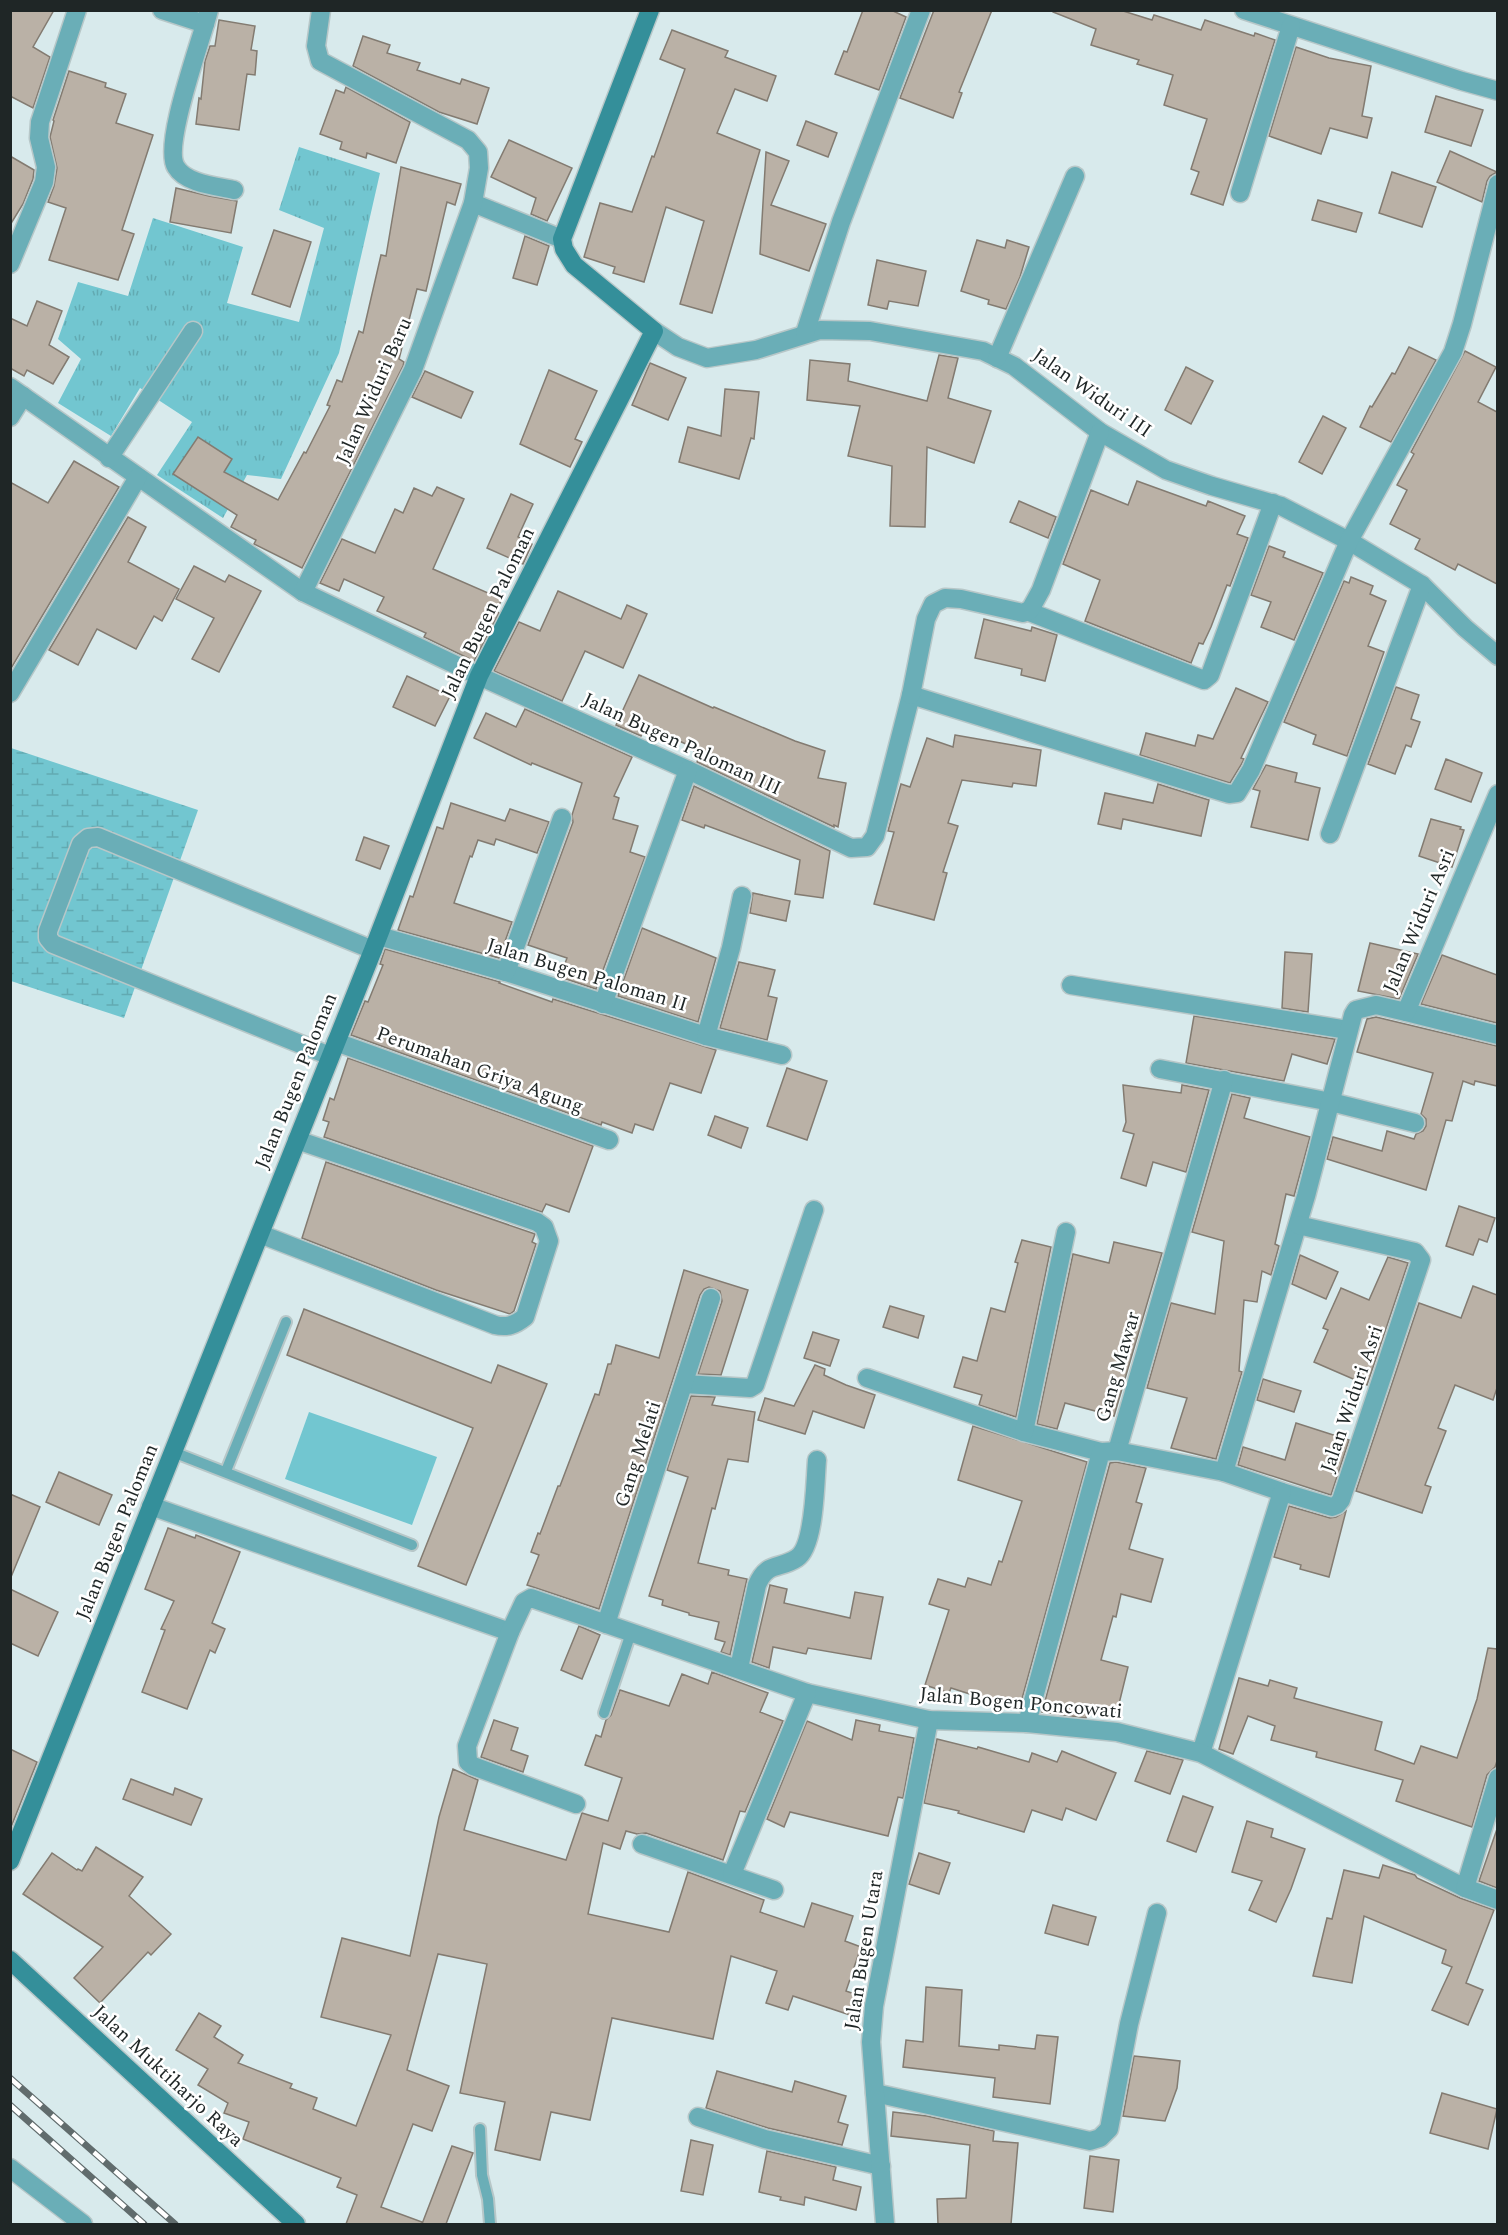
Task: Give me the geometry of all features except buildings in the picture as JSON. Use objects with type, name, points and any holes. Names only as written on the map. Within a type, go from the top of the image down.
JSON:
[{"type":"street","points":[[10,264],[44,182],[46,167],[39,138],[40,122],[77,10]]},
{"type":"street","points":[[162,10],[207,17],[177,117],[173,156],[175,166],[192,180],[234,190]]},
{"type":"street","name":"Jalan Widuri Baru","points":[[303,592],[413,370],[473,203],[479,168],[478,152],[468,140],[321,61],[316,46],[321,10]]},
{"type":"street","points":[[650,10],[562,239],[564,249],[574,265],[654,331]]},
{"type":"street","points":[[805,333],[841,222],[921,10]]},
{"type":"street","points":[[1244,10],[1497,91]]},
{"type":"street","points":[[1240,193],[1291,26]]},
{"type":"street","points":[[997,358],[1075,176]]},
{"type":"street","points":[[1273,503],[1210,675],[1204,680],[1027,611],[1023,613],[961,599],[945,598],[933,604],[926,619],[911,695],[1219,791],[1229,794],[1237,793],[1251,770],[1349,540],[1453,352],[1497,184]]},
{"type":"street","points":[[473,203],[562,239]]},
{"type":"street","name":"Jalan Widuri III","points":[[654,331],[678,347],[707,358],[756,350],[820,330],[870,331],[983,351],[1014,366],[1101,432],[1166,470],[1273,503],[1349,540],[1422,585],[1497,656]]},
{"type":"street","points":[[109,458],[193,331]]},
{"type":"street","name":"Jalan Bugen Paloman","points":[[10,1861],[376,943],[479,676],[654,331]]},
{"type":"street","points":[[10,417],[17,392]]},
{"type":"street","name":"Jalan Bugen Paloman III","points":[[17,392],[303,592],[851,848],[867,847],[875,836],[911,695]]},
{"type":"street","points":[[1027,611],[1041,590],[1101,432]]},
{"type":"street","points":[[10,693],[138,477]]},
{"type":"street","points":[[1330,834],[1422,585]]},
{"type":"street","points":[[603,1004],[688,770]]},
{"type":"street","name":"Jalan Widuri Asri","points":[[1224,1472],[1298,1225],[1348,1030],[1356,1010],[1376,1005],[1406,1012],[1497,794]]},
{"type":"street","points":[[506,972],[562,818]]},
{"type":"street","name":"Jalan Bugen Paloman II","points":[[333,1049],[53,944],[48,938],[48,931],[81,844],[88,838],[98,837],[376,943],[506,972],[706,1036],[782,1055]]},
{"type":"street","points":[[706,1036],[731,948],[742,896]]},
{"type":"street","points":[[1071,985],[1348,1030]]},
{"type":"street","points":[[1406,1012],[1497,1035]]},
{"type":"street","name":"Perumahan Griya Agung","points":[[333,1049],[609,1140]]},
{"type":"street","points":[[1160,1069],[1331,1102],[1415,1123]]},
{"type":"street","name":"Gang Mawar","points":[[1028,1723],[1109,1451],[1224,1080]]},
{"type":"street","points":[[260,1234],[495,1325],[504,1327],[518,1323],[525,1317],[549,1241],[544,1227],[537,1222],[297,1140]]},
{"type":"street","points":[[684,1384],[741,1388],[755,1386],[814,1210]]},
{"type":"street","name":"Jalan Widuri Asri","points":[[1282,1492],[1332,1507],[1341,1500],[1420,1269],[1421,1260],[1415,1252],[1298,1225]]},
{"type":"street","points":[[1024,1432],[1066,1232]]},
{"type":"street","name":"Gang Melati","points":[[606,1624],[711,1298]]},
{"type":"street","points":[[867,1378],[1024,1432],[1109,1451],[1224,1472],[1282,1492],[1201,1753]]},
{"type":"street","points":[[739,1668],[757,1585],[762,1574],[777,1565],[795,1559],[801,1554],[808,1541],[817,1460]]},
{"type":"street","points":[[152,1506],[510,1632],[467,1746],[468,1762],[473,1766],[576,1804]]},
{"type":"street","name":"Jalan Bogen Poncowati","points":[[510,1632],[524,1602],[528,1599],[535,1599],[807,1693],[929,1720],[1028,1723],[1117,1732],[1201,1753],[1465,1888],[1497,1900]]},
{"type":"street","points":[[732,1874],[807,1693]]},
{"type":"street","name":"Jalan Bugen Utara","points":[[885,2224],[872,2042],[874,2006],[929,1720]]},
{"type":"street","points":[[1465,1888],[1497,1778]]},
{"type":"street","points":[[642,1844],[774,1890]]},
{"type":"street","points":[[875,2094],[1090,2141],[1101,2138],[1109,2129],[1129,2024],[1156,1913]]},
{"type":"street","name":"Jalan Muktiharjo Raya","points":[[10,1960],[296,2224]]},
{"type":"street","points":[[698,2116],[765,2139],[881,2166]]},
{"type":"street","points":[[11,2172],[83,2224]]},
{"type":"lane","points":[[226,1471],[286,1322]]},
{"type":"lane","points":[[173,1452],[412,1545]]},
{"type":"lane","points":[[604,1713],[631,1632]]},
{"type":"lane","points":[[480,2129],[482,2175],[488,2199],[490,2224]]},
{"type":"green space","points":[[299,147],[380,173],[339,353],[281,479],[247,475],[223,518],[157,475],[192,422],[140,388],[111,436],[58,403],[81,359],[58,339],[78,282],[128,296],[153,218],[243,247],[227,303],[299,322],[324,228],[279,210]]},
{"type":"green space","points":[[11,748],[198,810],[124,1018],[11,981]]},
{"type":"green space","points":[[309,1412],[437,1457],[412,1525],[285,1479]]},
{"type":"railway","points":[[10,2078],[175,2224]]},
{"type":"railway","points":[[10,2105],[144,2224]]}]
